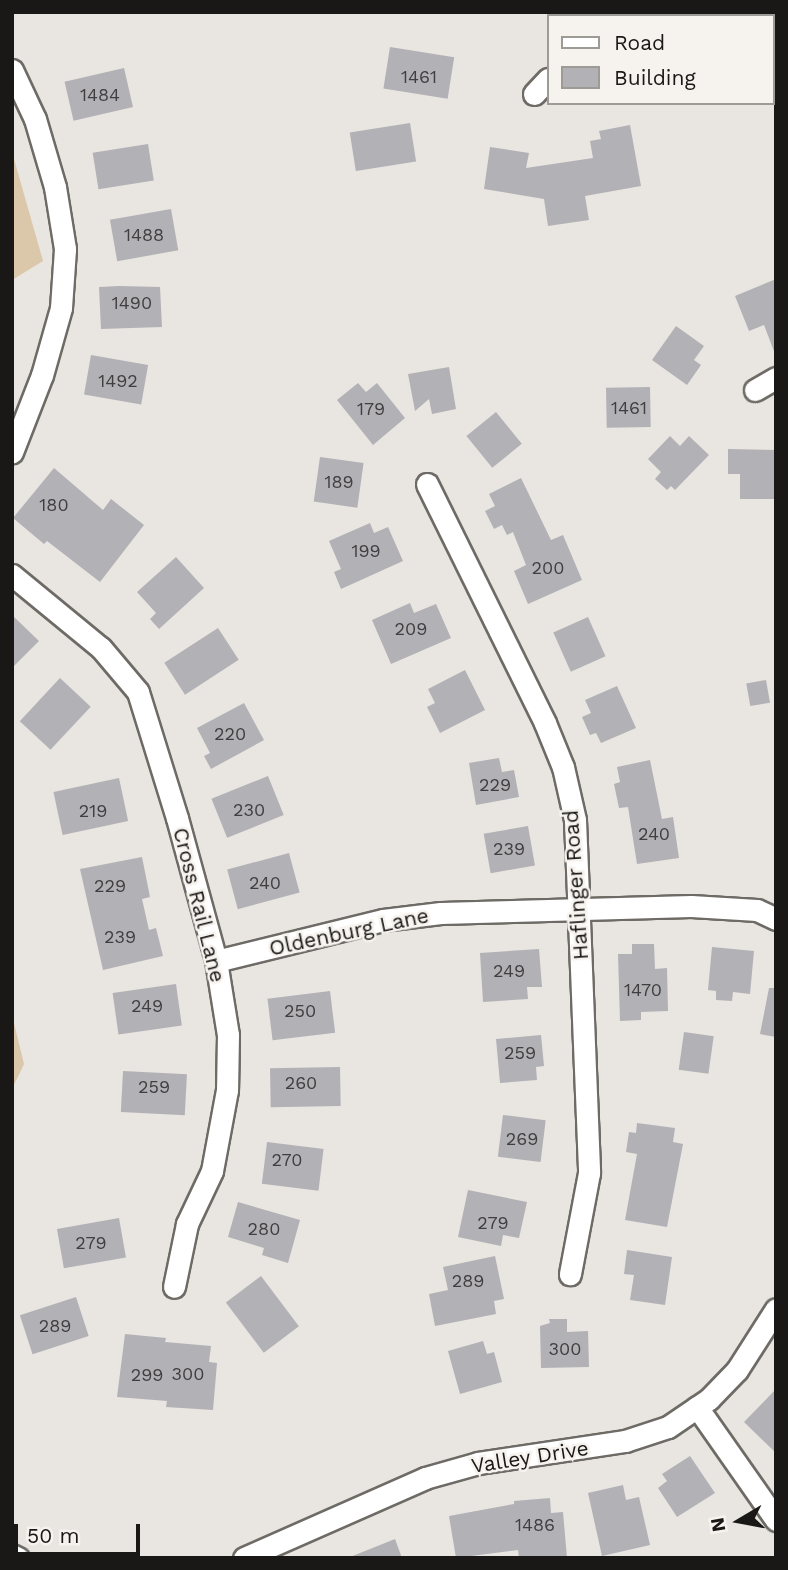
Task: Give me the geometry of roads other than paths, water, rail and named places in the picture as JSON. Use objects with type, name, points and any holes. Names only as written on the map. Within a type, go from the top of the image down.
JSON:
[{"type":"street","points":[[12,71],[35,119],[55,187],[65,249],[61,308],[42,375],[12,452]]},
{"type":"street","points":[[755,390],[776,379]]},
{"type":"street","name":"Haflinger Road","points":[[427,484],[545,723],[563,767],[575,820],[589,1173],[570,1274]]},
{"type":"street","name":"Cross Rail Lane","points":[[12,575],[101,648],[138,692],[177,818],[216,961],[228,1035],[227,1090],[212,1171],[187,1224],[174,1287]]},
{"type":"street","name":"Oldenburg Lane","points":[[216,961],[383,920],[441,913],[691,906],[757,910],[776,919]]},
{"type":"street","name":"Valley Drive","points":[[244,1558],[425,1478],[478,1463],[625,1441],[668,1427],[697,1407],[737,1370],[776,1309]]},
{"type":"street","points":[[697,1407],[776,1520]]},
{"type":"street","points":[[12,1556],[19,1558]]}]
